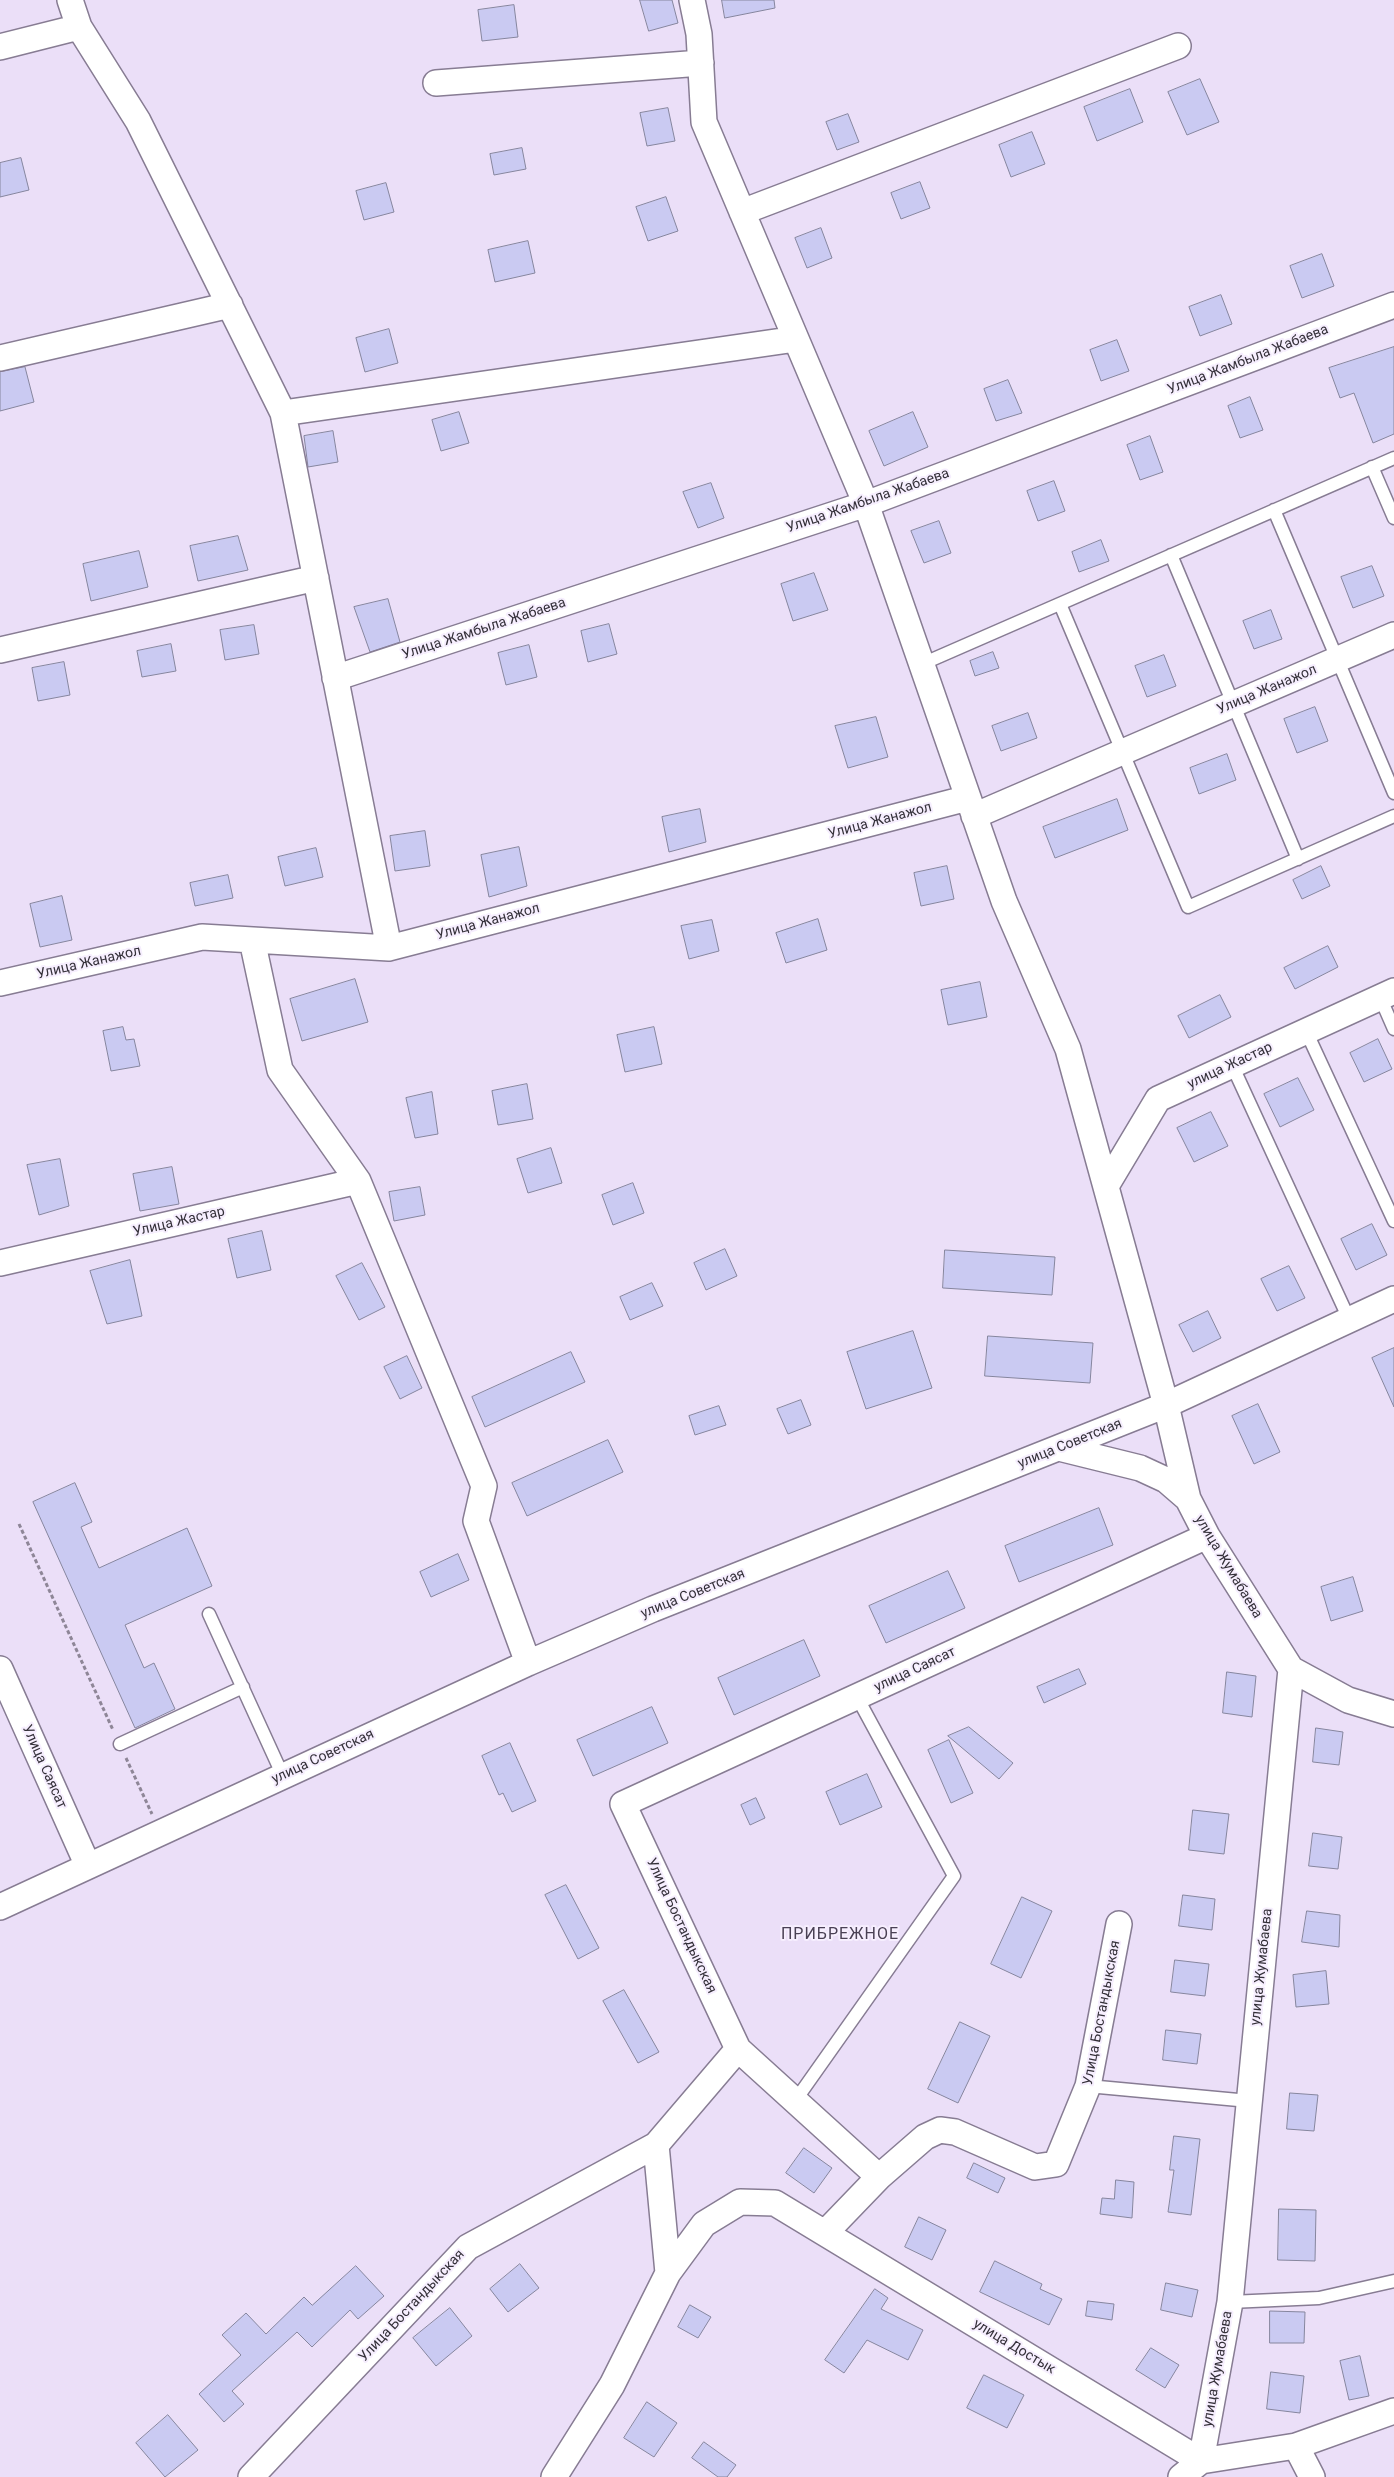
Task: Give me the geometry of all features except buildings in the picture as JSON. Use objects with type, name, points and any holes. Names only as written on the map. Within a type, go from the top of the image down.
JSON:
[{"type":"street","points":[[70,0],[79,27],[138,121],[283,413],[389,948]]},
{"type":"street","points":[[692,0],[699,34],[704,122],[866,504],[1004,901],[1068,1049],[1166,1405],[1188,1499]]},
{"type":"street","points":[[0,47],[79,27]]},
{"type":"street","points":[[742,212],[1178,46]]},
{"type":"street","points":[[436,83],[701,63]]},
{"type":"street","points":[[0,358],[230,305]]},
{"type":"street","name":"Улица Жамбыла Жабаева","points":[[335,678],[866,504],[1394,305]]},
{"type":"street","points":[[283,413],[796,339]]},
{"type":"street","points":[[0,650],[316,578]]},
{"type":"street","name":"Улица Жанажол","points":[[0,983],[202,937],[389,948],[971,807],[1123,752],[1394,635]]},
{"type":"street","points":[[252,940],[280,1070],[358,1181],[484,1486],[476,1521],[528,1663]]},
{"type":"street","name":"улица Жастар","points":[[1106,1186],[1158,1099],[1387,994]]},
{"type":"street","name":"Улица Жастар","points":[[0,1263],[358,1181]]},
{"type":"street","name":"улица Советская","points":[[0,1906],[528,1663],[654,1609],[1166,1405],[1394,1299]]},
{"type":"street","points":[[1059,1448],[1140,1468],[1166,1480],[1188,1499]]},
{"type":"street","name":"улица Жумабаева","points":[[1188,1499],[1207,1536],[1291,1669],[1230,2302],[1201,2461]]},
{"type":"street","name":"улица Саясат","points":[[623,1804],[1207,1536]]},
{"type":"street","name":"Улица Саясат","points":[[0,1669],[88,1866]]},
{"type":"street","points":[[1291,1669],[1348,1700],[1394,1714]]},
{"type":"street","name":"Улица Бостандыкская","points":[[623,1804],[738,2049],[879,2177]]},
{"type":"street","name":"Улица Бостандыкская","points":[[826,2232],[879,2177],[925,2136],[940,2130],[955,2132],[1035,2167],[1056,2164],[1088,2086],[1119,1924]]},
{"type":"street","name":"Улица Бостандыкская","points":[[251,2477],[468,2248],[656,2146],[738,2049]]},
{"type":"street","points":[[656,2146],[668,2273]]},
{"type":"street","points":[[554,2477],[612,2384],[668,2273],[704,2224],[740,2202],[775,2203],[826,2232]]},
{"type":"street","name":"улица Достык","points":[[826,2232],[1201,2461]]},
{"type":"street","points":[[1182,2477],[1201,2461],[1296,2446],[1394,2411]]},
{"type":"street","points":[[1296,2446],[1312,2477]]},
{"type":"lane","points":[[922,664],[1394,458]]},
{"type":"lane","points":[[1372,467],[1394,518]]},
{"type":"lane","points":[[1274,510],[1394,793]]},
{"type":"lane","points":[[1171,555],[1298,859]]},
{"type":"lane","points":[[1060,604],[1188,907],[1394,816]]},
{"type":"lane","points":[[1387,994],[1394,1029]]},
{"type":"lane","points":[[1306,1031],[1394,1221]]},
{"type":"lane","points":[[1232,1065],[1350,1320]]},
{"type":"lane","points":[[209,1614],[284,1776]]},
{"type":"lane","points":[[120,1744],[243,1687]]},
{"type":"lane","points":[[795,2101],[954,1876],[858,1697]]},
{"type":"lane","points":[[1088,2086],[1249,2100]]},
{"type":"lane","points":[[1230,2302],[1320,2298],[1394,2281]]},
{"type":"path","points":[[19,1524],[160,1832]]},
{"type":"district","name":"ПРИБРЕЖНОЕ","points":[[840,1935]]}]
